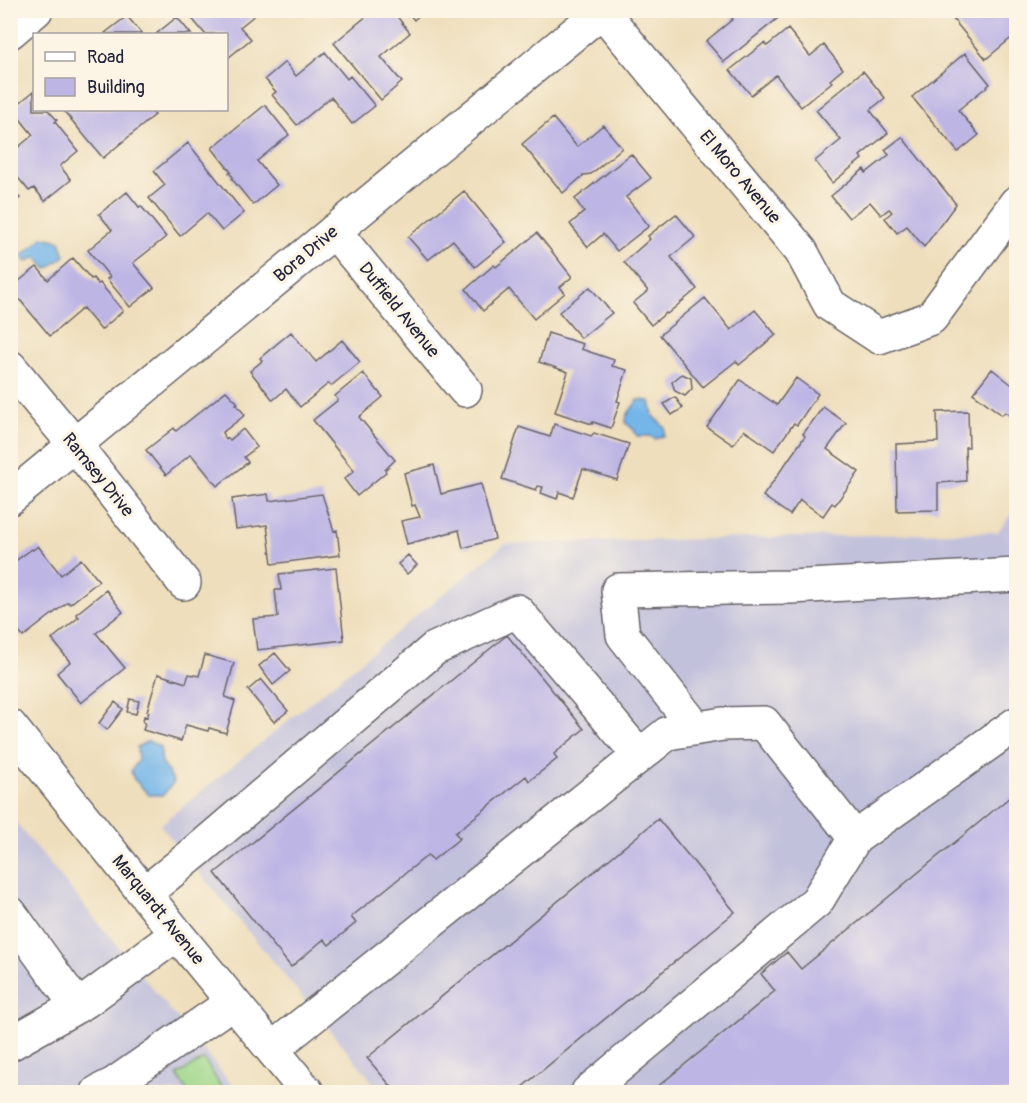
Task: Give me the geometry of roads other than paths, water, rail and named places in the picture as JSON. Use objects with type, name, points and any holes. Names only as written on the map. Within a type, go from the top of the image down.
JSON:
[{"type":"street","points":[[10,32],[36,10]]},
{"type":"street","name":"Bora Drive","points":[[10,498],[603,11]]},
{"type":"street","name":"El Moro Avenue","points":[[603,11],[801,251],[830,305],[879,337],[931,318],[1017,203]]},
{"type":"street","name":"Duffield Avenue","points":[[334,231],[465,390]]},
{"type":"street","name":"Ramsey Drive","points":[[10,367],[184,583]]},
{"type":"street","points":[[696,728],[622,635],[618,590],[790,587],[1017,575]]},
{"type":"street","points":[[145,893],[434,649],[516,611],[639,755]]},
{"type":"street","points":[[272,1049],[668,733],[723,724],[764,723],[855,838]]},
{"type":"street","points":[[588,1092],[817,901],[855,838],[1017,724]]},
{"type":"street","name":"Marquardt Avenue","points":[[16,743],[145,893],[307,1092]]},
{"type":"street","points":[[10,913],[77,1006]]},
{"type":"street","points":[[10,1044],[86,1001],[177,934]]},
{"type":"street","points":[[98,1092],[233,1002]]},
{"type":"water","points":[[43,237],[60,241],[65,256],[47,269],[36,257],[26,262],[22,256]]},
{"type":"water","points":[[638,400],[650,401],[653,415],[665,428],[664,436],[655,439],[650,436],[637,436],[626,423],[627,415]]},
{"type":"water","points":[[148,741],[160,747],[162,763],[174,782],[163,795],[149,795],[134,779],[131,771],[138,760],[137,747]]}]
